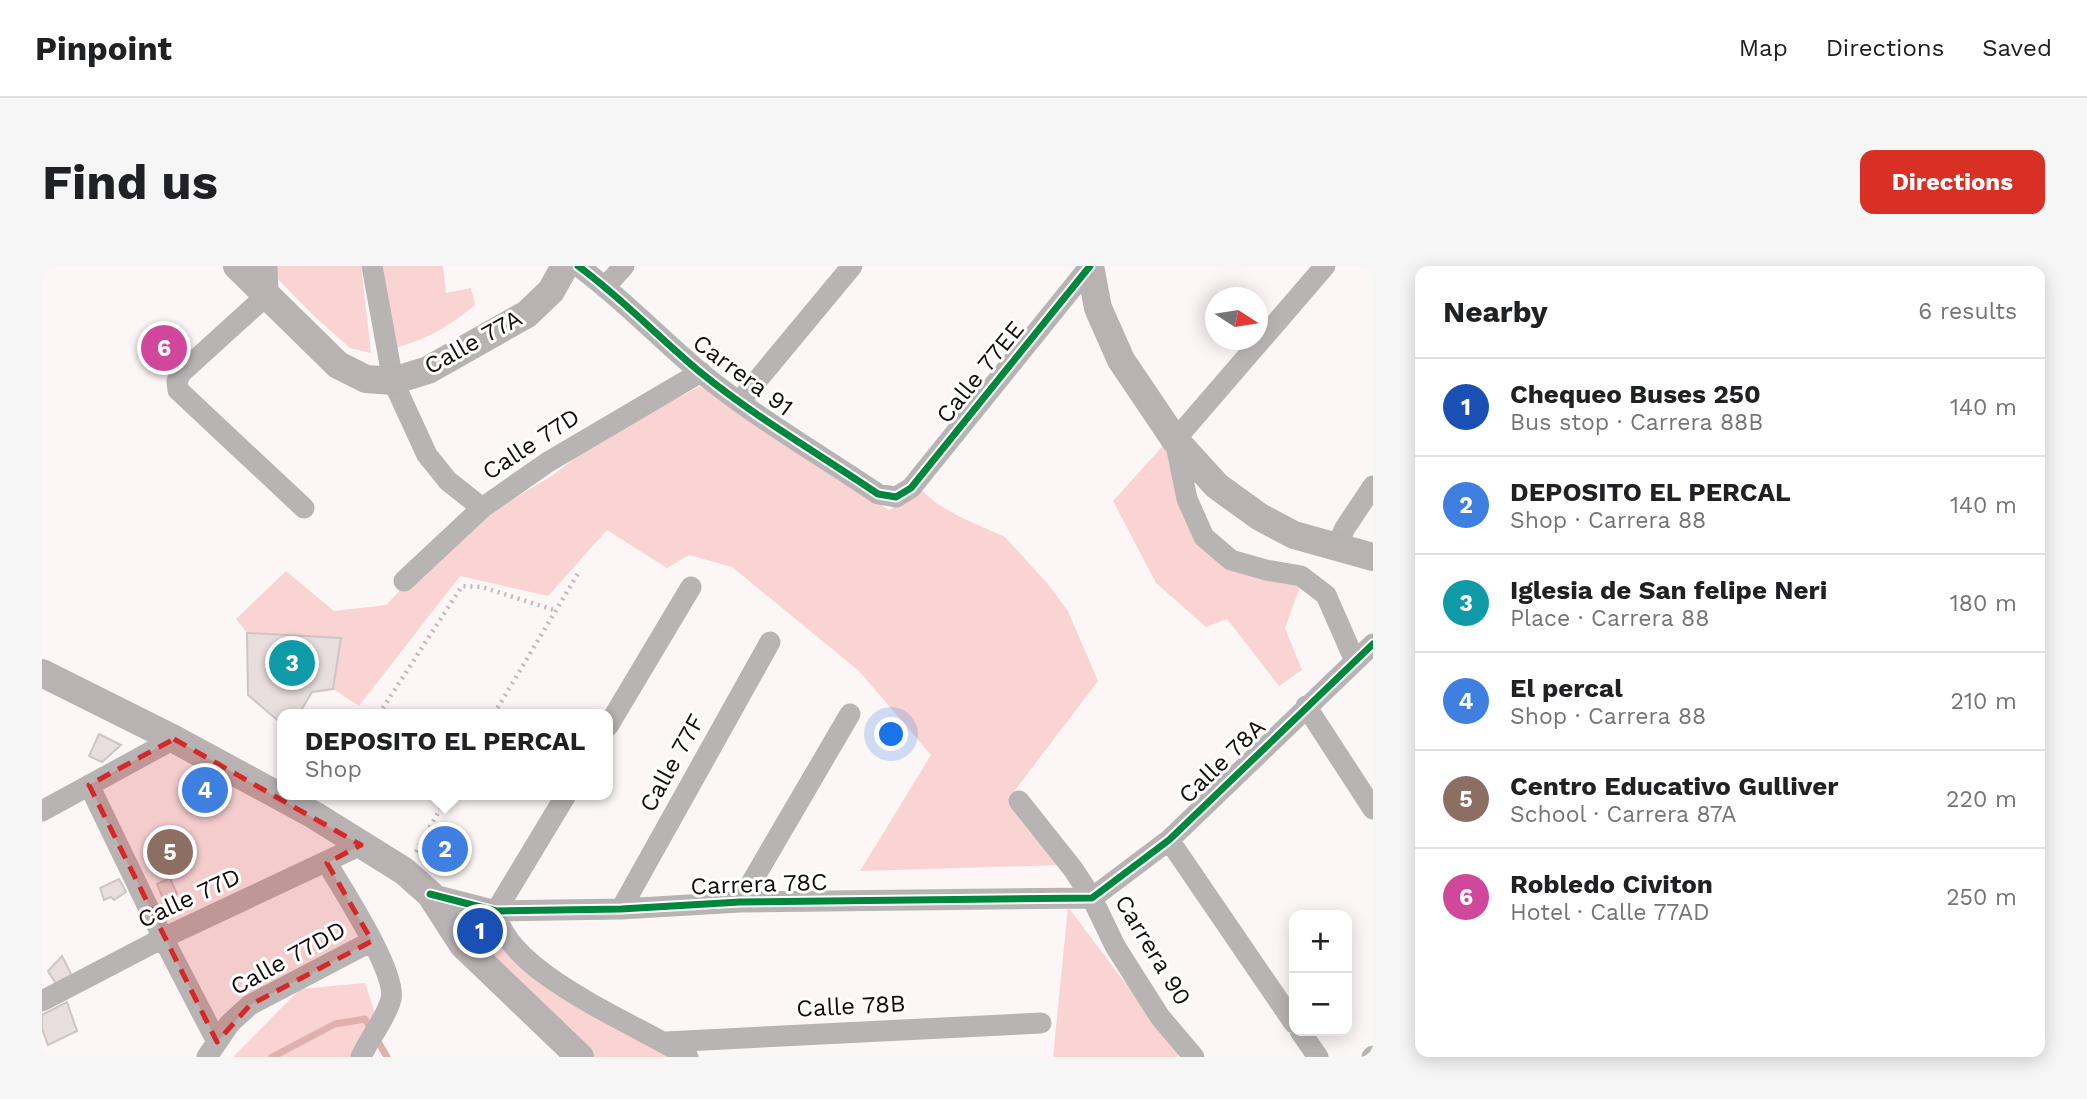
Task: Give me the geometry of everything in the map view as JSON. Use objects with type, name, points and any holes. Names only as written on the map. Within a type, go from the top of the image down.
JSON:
[{"type":"street","name":"Calle 77A","points":[[237,266],[338,365],[366,379],[393,381],[428,370],[527,314],[551,291],[565,266]]},
{"type":"street","points":[[267,266],[268,294],[181,373],[177,381],[178,390],[304,508]]},
{"type":"street","points":[[372,266],[393,381],[427,455],[448,481],[482,508]]},
{"type":"street","name":"Carrera 91","points":[[578,266],[606,286],[701,373],[878,494],[896,497]]},
{"type":"street","points":[[606,286],[624,266]]},
{"type":"street","points":[[740,401],[852,266]]},
{"type":"street","points":[[1090,266],[1098,309],[1121,360],[1175,440],[1217,486],[1260,517],[1294,535],[1373,557]]},
{"type":"street","name":"Calle 77EE","points":[[896,497],[911,488],[1090,266]]},
{"type":"street","points":[[1175,440],[1325,266]]},
{"type":"street","name":"Calle 77D","points":[[404,581],[482,508],[548,462],[701,373]]},
{"type":"street","points":[[1175,440],[1187,499],[1203,537],[1231,560],[1301,576],[1326,595],[1355,661]]},
{"type":"street","points":[[1337,546],[1345,528],[1373,486]]},
{"type":"street","points":[[613,718],[691,587]]},
{"type":"street","name":"Calle 77F","points":[[621,909],[770,642]]},
{"type":"street","name":"Calle 78A","points":[[1092,898],[1169,840],[1373,644]]},
{"type":"street","points":[[42,673],[174,739],[277,795]]},
{"type":"street","points":[[1306,706],[1373,809]]},
{"type":"street","points":[[740,902],[850,715]]},
{"type":"street","points":[[42,811],[174,739]]},
{"type":"street","points":[[89,785],[163,938],[212,1049]]},
{"type":"street","points":[[286,800],[404,871],[430,894],[463,946],[580,1057]]},
{"type":"street","points":[[563,800],[496,911],[498,924],[522,954],[558,985],[688,1057]]},
{"type":"street","name":"Carrera 90","points":[[1019,801],[1092,898],[1115,946],[1160,1017],[1194,1057]]},
{"type":"street","points":[[1169,840],[1289,1016]]},
{"type":"street","name":"Calle 77D","points":[[42,1001],[163,938],[361,845]]},
{"type":"street","points":[[327,863],[372,942],[392,986],[390,1000],[361,1057]]},
{"type":"street","name":"Carrera 78C","points":[[430,894],[496,911],[621,909],[740,902],[1092,898]]},
{"type":"street","name":"Calle 77DD","points":[[212,1049],[230,1023],[250,1005],[372,942]]},
{"type":"street","name":"Calle 78B","points":[[665,1042],[1041,1023]]},
{"type":"street","points":[[1303,1036],[1318,1057]]},
{"type":"path","points":[[497,709],[580,570]]},
{"type":"path","points":[[383,709],[462,586],[482,587],[554,610]]},
{"type":"path","points":[[404,871],[445,800]]},
{"type":"highlighted area","points":[[174,739],[361,845],[327,863],[372,941],[250,1005],[217,1042],[89,785]]},
{"type":"shaded area","points":[[274,266],[361,266],[371,353],[350,348],[315,317],[275,276]]},
{"type":"shaded area","points":[[382,266],[443,266],[446,293],[471,288],[475,305],[437,331],[395,348]]},
{"type":"shaded area","points":[[700,386],[889,510],[921,490],[936,503],[960,517],[1005,537],[1047,583],[1068,611],[1098,681],[1009,798],[1064,865],[860,871],[931,755],[859,671],[732,567],[689,555],[667,568],[607,530],[548,596],[460,576],[359,706],[333,689],[340,638],[247,633],[236,619],[286,571],[334,611],[386,605],[443,546],[553,475],[593,444]]},
{"type":"shaded area","points":[[1169,439],[1199,541],[1301,584],[1285,628],[1302,670],[1279,686],[1227,619],[1206,627],[1156,583],[1113,501]]},
{"type":"shaded area","points":[[1068,907],[1147,1012],[1181,1051],[1177,1057],[1053,1057]]},
{"type":"shaded area","points":[[443,910],[496,911],[522,954],[688,1057],[580,1057]]},
{"type":"shaded area","points":[[365,983],[376,1016],[356,1057],[233,1057],[300,989]]},
{"type":"building","points":[[247,633],[341,638],[333,689],[312,692],[302,709],[277,709],[277,720],[248,695]]},
{"type":"building","points":[[99,734],[121,745],[102,762],[89,756]]},
{"type":"building","points":[[437,825],[469,845],[454,874],[421,853]]},
{"type":"building","points":[[170,878],[177,894],[164,901],[157,884]]},
{"type":"building","points":[[119,879],[126,892],[114,900],[111,897],[104,900],[100,888]]},
{"type":"building","points":[[62,956],[72,976],[58,987],[48,971]]},
{"type":"building","points":[[67,1002],[77,1031],[48,1045],[42,1029],[42,1015]]},
{"type":"waterway","points":[[272,1057],[335,1024],[365,1019],[387,1057]]},
{"type":"cycle path","points":[[578,266],[610,291],[700,372],[743,404],[878,494],[896,497],[911,488],[1090,266]]},
{"type":"cycle path","points":[[430,894],[496,911],[621,909],[740,902],[1092,898],[1169,840],[1373,644]]},
{"type":"place","name":"Robledo Civiton","points":[[164,348]]},
{"type":"place","name":"Iglesia de San felipe Neri","points":[[292,663]]},
{"type":"place","name":"El percal","points":[[205,790]]},
{"type":"place","name":"DEPOSITO EL PERCAL","points":[[445,849]]},
{"type":"place","name":"Centro Educativo Gulliver","points":[[170,852]]},
{"type":"place","name":"Chequeo Buses 250","points":[[480,931]]}]
